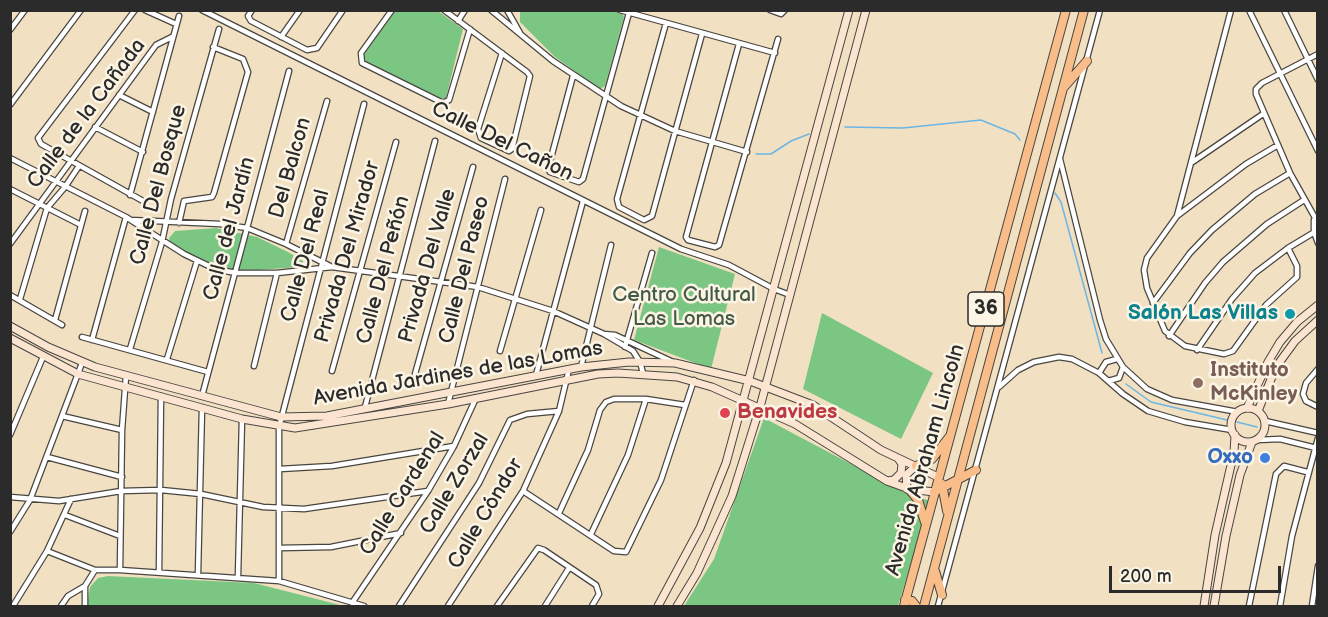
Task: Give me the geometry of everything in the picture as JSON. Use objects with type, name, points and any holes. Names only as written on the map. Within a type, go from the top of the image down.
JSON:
[{"type":"main road","name":"Avenida Abraham Lincoln","points":[[904,603],[938,477],[953,433],[1066,10]]},
{"type":"main road","name":"36","points":[[924,606],[1084,10]]},
{"type":"main road","points":[[1063,88],[1087,61]]},
{"type":"main road","points":[[916,466],[932,459],[953,433]]},
{"type":"main road","points":[[934,492],[976,470]]},
{"type":"main road","points":[[938,477],[943,488],[948,515]]},
{"type":"main road","points":[[908,489],[918,500],[926,526]]},
{"type":"main road","points":[[934,569],[942,595]]},
{"type":"main road","points":[[904,603],[912,601],[916,606]]},
{"type":"street","points":[[10,30],[25,10]]},
{"type":"street","points":[[10,105],[81,10]]},
{"type":"street","points":[[135,10],[42,132],[39,141],[143,201]]},
{"type":"street","points":[[145,10],[176,24]]},
{"type":"street","name":"Calle Del Cañon","points":[[202,10],[681,249],[729,265],[790,295]]},
{"type":"street","points":[[252,10],[248,19],[307,50],[317,48],[343,10]]},
{"type":"street","points":[[281,37],[300,10]]},
{"type":"street","points":[[392,10],[361,53],[362,63],[443,103],[449,100],[470,29]]},
{"type":"street","points":[[444,10],[452,13],[458,21],[502,53],[530,76],[512,149],[509,151],[481,138],[478,129],[502,53]]},
{"type":"street","points":[[458,21],[465,10]]},
{"type":"street","points":[[491,10],[573,76],[605,97],[675,130],[712,144],[747,152]]},
{"type":"street","points":[[507,10],[522,35]]},
{"type":"street","points":[[509,26],[516,10]]},
{"type":"street","points":[[620,10],[775,53]]},
{"type":"street","points":[[770,10],[781,14],[785,11]]},
{"type":"street","points":[[657,606],[685,560],[712,502],[750,381],[849,10]]},
{"type":"street","points":[[677,606],[697,573],[732,496],[766,387],[866,10]]},
{"type":"street","points":[[938,606],[1100,10]]},
{"type":"street","points":[[1178,216],[1231,10]]},
{"type":"street","points":[[1249,10],[1317,152]]},
{"type":"street","points":[[1284,10],[1317,80]]},
{"type":"street","points":[[573,76],[548,170],[580,182],[629,13]]},
{"type":"street","points":[[130,195],[179,16]]},
{"type":"street","points":[[666,23],[616,204],[640,219],[649,219],[652,216],[702,34]]},
{"type":"street","name":"Calle Del Bosque","points":[[130,349],[162,242],[219,29]]},
{"type":"street","name":"Calle de la Cañada","points":[[10,244],[156,45],[172,37]]},
{"type":"street","points":[[738,44],[686,237],[688,240],[715,247],[719,245],[778,39]]},
{"type":"street","points":[[178,223],[182,205],[188,200],[212,197],[214,193],[248,72],[243,59],[213,47]]},
{"type":"street","points":[[1317,54],[1279,73],[1256,89],[1263,114],[1316,222],[1317,243]]},
{"type":"street","name":"Calle del Jardín","points":[[202,396],[289,71]]},
{"type":"street","points":[[119,95],[153,112]]},
{"type":"street","name":"Del Balcon","points":[[286,244],[327,101]]},
{"type":"street","name":"Calle Del Real","points":[[279,581],[279,427],[364,104]]},
{"type":"street","points":[[1190,164],[1263,114]]},
{"type":"street","points":[[95,127],[143,152]]},
{"type":"street","name":"Calle Del Peñón","points":[[365,407],[435,141]]},
{"type":"street","name":"Privada Del Mirador","points":[[332,371],[396,142]]},
{"type":"street","points":[[1278,145],[1246,164],[1178,216],[1145,261],[1145,279],[1161,325],[1169,336],[1185,346],[1224,354],[1233,351],[1266,305],[1297,277],[1297,266],[1288,248]]},
{"type":"street","points":[[10,158],[128,219],[162,242],[197,261],[236,273],[277,273],[332,267],[478,287],[553,311],[604,334],[628,341],[675,363]]},
{"type":"street","points":[[1060,158],[1100,320],[1106,339],[1123,367],[1147,390],[1172,400],[1238,411],[1247,408],[1258,411],[1265,422],[1265,429],[1255,441],[1240,475],[1226,536],[1214,606]]},
{"type":"street","points":[[20,299],[46,208],[65,187],[79,166]]},
{"type":"street","name":"Privada Del Valle","points":[[415,374],[473,167]]},
{"type":"street","points":[[1153,303],[1190,253],[1212,230],[1256,194],[1290,173]]},
{"type":"street","name":"Calle Del Paseo","points":[[448,404],[506,179]]},
{"type":"street","points":[[10,189],[81,225]]},
{"type":"street","points":[[1169,336],[1204,284],[1223,262],[1267,224],[1304,200]]},
{"type":"street","points":[[536,375],[583,201]]},
{"type":"street","points":[[500,351],[541,210]]},
{"type":"street","points":[[55,320],[85,211]]},
{"type":"street","points":[[128,219],[166,223],[220,224],[247,228],[332,267]]},
{"type":"street","points":[[92,339],[128,219]]},
{"type":"street","points":[[1197,350],[1241,287],[1288,248],[1316,231]]},
{"type":"street","points":[[581,367],[611,245]]},
{"type":"street","points":[[625,347],[652,253]]},
{"type":"street","points":[[167,359],[197,261]]},
{"type":"street","points":[[254,366],[277,273]]},
{"type":"street","points":[[10,295],[63,325]]},
{"type":"street","points":[[1247,408],[1280,342],[1297,322],[1317,306]]},
{"type":"street","points":[[1258,411],[1276,367],[1295,341],[1317,320]]},
{"type":"street","name":"Avenida Jardines de las Lomas","points":[[10,326],[82,363],[281,417],[327,416],[581,367],[640,362],[675,363],[750,381],[813,405],[898,458],[938,477]]},
{"type":"street","points":[[604,334],[633,351],[640,362],[643,374]]},
{"type":"street","points":[[82,337],[208,372]]},
{"type":"street","name":"Avenida Jardines de las Lomas","points":[[10,338],[78,374],[279,427],[310,428],[567,380],[618,373],[694,380],[760,407],[814,434],[887,481],[908,489],[934,492]]},
{"type":"street","points":[[10,435],[43,357]]},
{"type":"street","points":[[999,387],[1018,370],[1046,358],[1072,359],[1099,373],[1148,411],[1233,433],[1245,442],[1280,439],[1316,448]]},
{"type":"street","points":[[1099,373],[1106,362],[1117,359]]},
{"type":"street","points":[[10,532],[30,500],[82,363]]},
{"type":"street","points":[[1108,381],[1119,378],[1123,367]]},
{"type":"street","name":"Calle Cóndor","points":[[448,606],[523,491],[559,411],[569,369]]},
{"type":"street","points":[[1317,369],[1306,383],[1303,394],[1306,401],[1317,407]]},
{"type":"street","points":[[120,570],[122,430],[126,376]]},
{"type":"street","points":[[523,491],[614,551],[626,552],[661,480],[694,380]]},
{"type":"street","points":[[159,572],[161,396]]},
{"type":"street","name":"Calle Cardenal","points":[[352,603],[428,491],[454,446],[476,398]]},
{"type":"street","points":[[559,513],[588,450],[603,405],[614,399],[646,399],[685,405]]},
{"type":"street","points":[[591,534],[628,455],[646,399]]},
{"type":"street","points":[[198,573],[202,408]]},
{"type":"street","name":"Calle Zorzal","points":[[399,606],[479,483],[510,420],[527,414],[559,411]]},
{"type":"street","points":[[1204,606],[1215,534],[1234,453],[1231,424],[1238,411]]},
{"type":"street","points":[[62,416],[122,430]]},
{"type":"street","points":[[238,576],[242,419]]},
{"type":"street","points":[[1265,422],[1317,433]]},
{"type":"street","points":[[1280,439],[1282,427]]},
{"type":"street","points":[[1280,606],[1292,536],[1317,438]]},
{"type":"street","points":[[280,469],[332,466],[454,446]]},
{"type":"street","points":[[47,457],[122,477]]},
{"type":"street","points":[[887,481],[894,480],[901,473],[902,464],[898,458]]},
{"type":"street","points":[[908,489],[906,475],[916,466]]},
{"type":"street","points":[[1249,606],[1275,474],[1284,466],[1307,472]]},
{"type":"street","points":[[10,497],[30,500],[70,499],[121,491],[161,490],[201,494],[279,509],[337,506],[428,491]]},
{"type":"street","points":[[13,606],[47,551],[70,499]]},
{"type":"street","points":[[65,514],[120,536]]},
{"type":"street","points":[[280,548],[331,547],[401,533]]},
{"type":"street","points":[[497,606],[534,550],[544,550],[596,585],[599,594],[592,606]]},
{"type":"street","points":[[47,551],[95,570],[198,573],[279,581],[364,606]]},
{"type":"street","points":[[1312,606],[1317,566]]},
{"type":"street","points":[[545,606],[569,568]]},
{"type":"street","points":[[61,606],[72,593],[85,585],[95,570]]},
{"type":"street","points":[[84,606],[85,585]]},
{"type":"green space","points":[[520,10],[611,10],[622,13],[624,17],[605,86],[600,89],[555,57],[520,22]]},
{"type":"green space","points":[[395,11],[438,11],[463,29],[446,98],[441,99],[364,61],[363,56]]},
{"type":"green space","points":[[216,228],[257,237],[288,252],[303,261],[303,264],[300,267],[243,271],[227,269],[196,259],[170,244],[169,238],[175,231]]},
{"type":"green space","name":"Centro Cultural Las Lomas","points":[[659,247],[735,274],[711,369],[634,340]]},
{"type":"green space","points":[[822,313],[933,373],[901,439],[803,389]]},
{"type":"green space","points":[[764,418],[904,492],[930,501],[898,606],[684,606],[714,559]]},
{"type":"green space","points":[[108,576],[254,583],[344,606],[87,606],[90,587],[98,578]]},
{"type":"waterway","points":[[845,127],[903,128],[981,120],[1015,134],[1020,140]]},
{"type":"waterway","points":[[756,154],[771,154],[791,141],[809,134]]},
{"type":"waterway","points":[[1055,193],[1061,202],[1102,353]]},
{"type":"waterway","points":[[1126,384],[1151,402],[1227,420]]},
{"type":"waterway","points":[[1237,422],[1257,427]]},
{"type":"place","name":"Salón Las Villas","points":[[1290,314]]},
{"type":"place","name":"Instituto McKinley","points":[[1198,383]]},
{"type":"place","name":"Benavides","points":[[725,413]]},
{"type":"place","name":"Oxxo","points":[[1265,458]]}]
